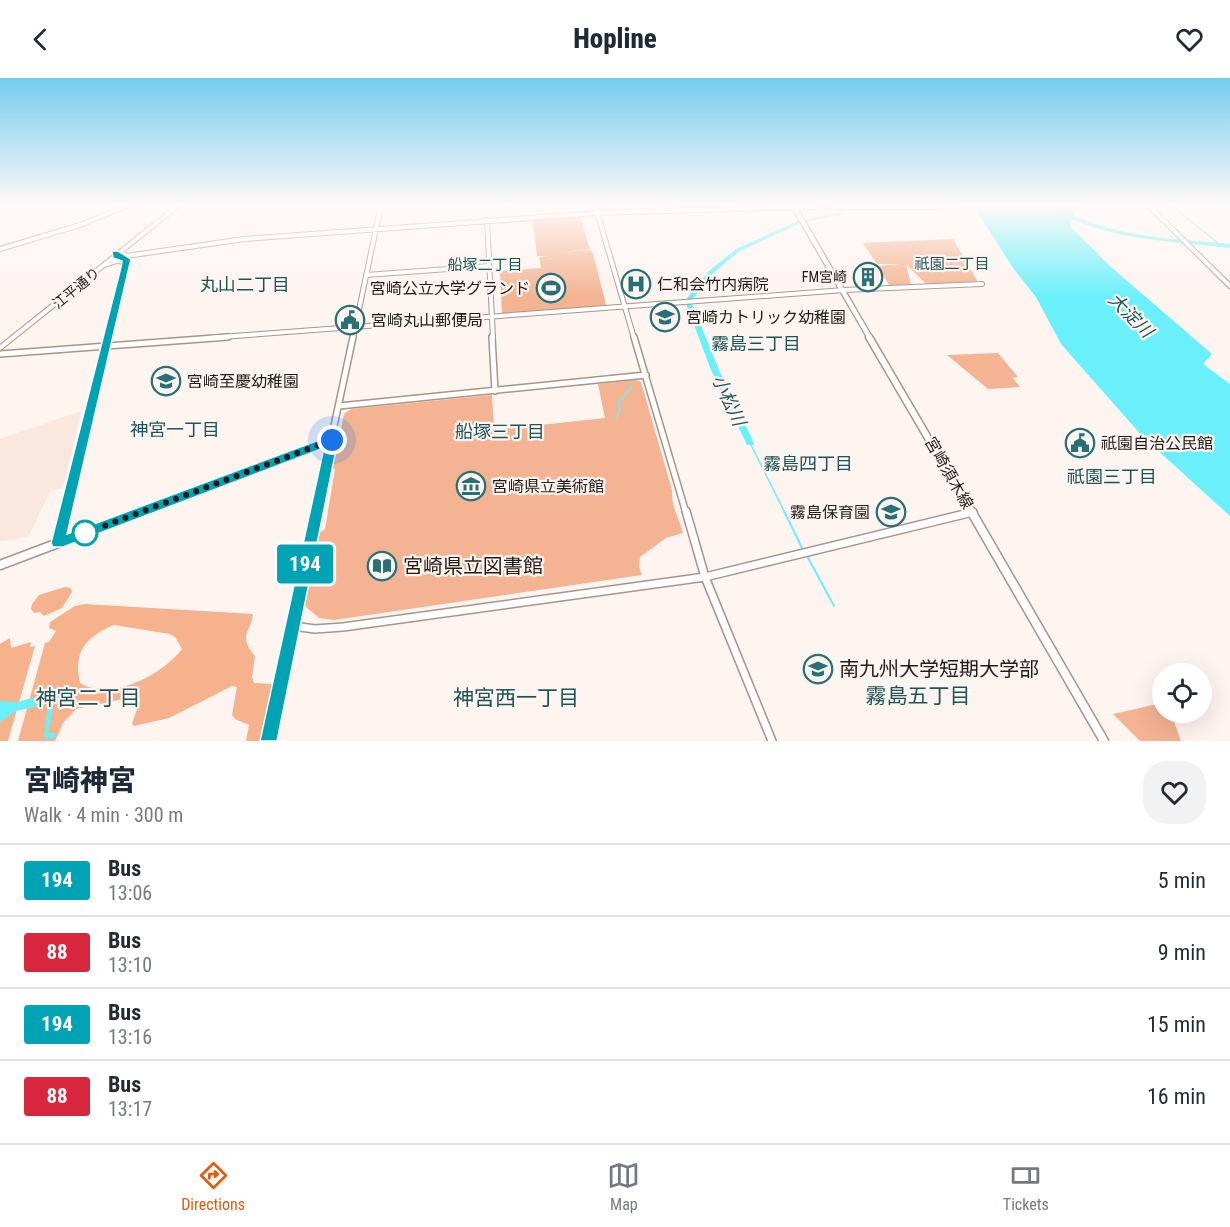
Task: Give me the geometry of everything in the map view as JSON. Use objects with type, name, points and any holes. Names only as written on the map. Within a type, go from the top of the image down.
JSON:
[{"type":"highway","name":"江平通り","points":[[122,257],[143,236]]},
{"type":"highway","name":"江平通り","points":[[0,346],[106,262],[122,257],[145,236]]},
{"type":"main road","name":"宮崎須木線","points":[[811,236],[1104,741]]},
{"type":"main road","points":[[106,262],[122,257]]},
{"type":"main road","points":[[58,543],[106,346],[122,257]]},
{"type":"main road","points":[[0,565],[332,440]]},
{"type":"main road","points":[[268,741],[332,440]]},
{"type":"street","points":[[0,249],[44,236]]},
{"type":"street","points":[[122,257],[226,241],[284,236]]},
{"type":"street","points":[[332,440],[374,236]]},
{"type":"street","points":[[488,236],[495,391]]},
{"type":"street","points":[[605,236],[705,578],[772,741]]},
{"type":"street","points":[[1180,236],[1230,286]]},
{"type":"street","points":[[366,275],[489,266]]},
{"type":"street","points":[[0,354],[844,291],[982,284]]},
{"type":"street","points":[[339,406],[646,375]]},
{"type":"street","points":[[293,626],[315,629],[343,627],[705,578],[973,512]]},
{"type":"shaded area","name":"宮崎公立大学グランド","points":[[535,236],[586,236],[590,249],[561,252],[590,250],[593,253],[606,305],[502,315],[500,271],[541,268],[539,257],[552,256],[537,256]]},
{"type":"shaded area","points":[[953,239],[978,282],[927,285],[906,264],[911,285],[890,286],[877,266],[902,264],[877,264],[863,243]]},
{"type":"shaded area","points":[[998,353],[1018,377],[1013,378],[1020,387],[988,389],[947,355]]},
{"type":"shaded area","points":[[636,380],[641,382],[683,533],[666,538],[640,557],[639,567],[642,575],[334,620],[319,618],[305,606],[319,533],[325,529],[335,469],[333,468],[344,414],[351,409],[492,395],[494,430],[605,418],[598,384]]},
{"type":"shaded area","points":[[81,411],[63,488],[50,491],[28,537],[0,541],[0,439]]},
{"type":"shaded area","points":[[65,587],[71,588],[72,592],[62,608],[44,616],[40,612],[34,613],[31,609],[39,595]]},
{"type":"shaded area","points":[[85,604],[253,614],[246,634],[247,643],[255,656],[252,677],[254,683],[273,684],[261,741],[246,741],[249,725],[235,719],[232,715],[237,687],[232,686],[169,718],[134,726],[132,724],[140,700],[137,696],[76,709],[63,723],[55,741],[18,741],[45,643],[49,642],[56,631],[49,628],[50,622],[75,606]],"holes":[[[114,625],[170,634],[175,637],[182,649],[173,659],[149,676],[135,683],[106,689],[92,688],[80,683],[78,672],[80,654],[89,640],[104,630]]]},
{"type":"shaded area","points":[[10,638],[11,648],[31,642],[30,647],[35,646],[8,741],[0,741],[0,644]]},
{"type":"shaded area","points":[[1152,705],[1152,723],[1175,723],[1181,741],[1140,741],[1113,714]]},
{"type":"water","name":"大淀川","points":[[993,236],[1080,236],[1111,267],[1212,354],[1203,364],[1230,384],[1230,516],[1143,437],[1061,344],[1036,297],[1013,268]]},
{"type":"water","points":[[53,693],[55,699],[48,733],[56,733],[54,738],[46,739],[44,736],[48,704],[16,711],[0,722],[0,701],[17,702]]},
{"type":"waterway","name":"小松川","points":[[750,443],[715,370],[688,301],[711,272],[738,250],[769,236]]},
{"type":"waterway","points":[[1135,236],[1230,246]]},
{"type":"waterway","points":[[1209,236],[1219,244]]},
{"type":"waterway","points":[[625,395],[631,387]]},
{"type":"waterway","points":[[616,418],[620,410],[618,402],[625,396]]},
{"type":"waterway","points":[[750,443],[784,511]]},
{"type":"waterway","points":[[784,511],[803,550]]},
{"type":"waterway","points":[[806,554],[834,606]]},
{"type":"bus line","name":"194","points":[[115,253],[116,256],[126,259],[125,267],[58,543],[332,440],[268,741]]},
{"type":"place","name":"FM宮崎","points":[[868,277]]},
{"type":"place","name":"仁和会竹内病院","points":[[636,284]]},
{"type":"place","name":"宮崎公立大学グランド","points":[[551,288]]},
{"type":"place","name":"宮崎カトリック幼稚園","points":[[665,317]]},
{"type":"place","name":"宮崎丸山郵便局","points":[[350,320]]},
{"type":"place","name":"宮崎至慶幼稚園","points":[[166,381]]},
{"type":"place","name":"祇園自治公民館","points":[[1080,443]]},
{"type":"place","name":"宮崎県立美術館","points":[[471,486]]},
{"type":"place","name":"霧島保育園","points":[[891,512]]},
{"type":"place","name":"宮崎県立図書館","points":[[382,566]]},
{"type":"place","name":"南九州大学短期大学部","points":[[818,669]]},
{"type":"district","name":"祇園二丁目","points":[[952,264]]},
{"type":"district","name":"船塚二丁目","points":[[485,265]]},
{"type":"district","name":"丸山二丁目","points":[[245,284]]},
{"type":"district","name":"霧島三丁目","points":[[756,343]]},
{"type":"district","name":"神宮一丁目","points":[[175,429]]},
{"type":"district","name":"船塚三丁目","points":[[500,431]]},
{"type":"district","name":"霧島四丁目","points":[[808,463]]},
{"type":"district","name":"祇園三丁目","points":[[1112,476]]},
{"type":"district","name":"霧島五丁目","points":[[918,696]]},
{"type":"district","name":"神宮二丁目","points":[[88,698]]},
{"type":"district","name":"神宮西一丁目","points":[[516,698]]},
{"type":"route","points":[[85,533],[332,440]]}]
